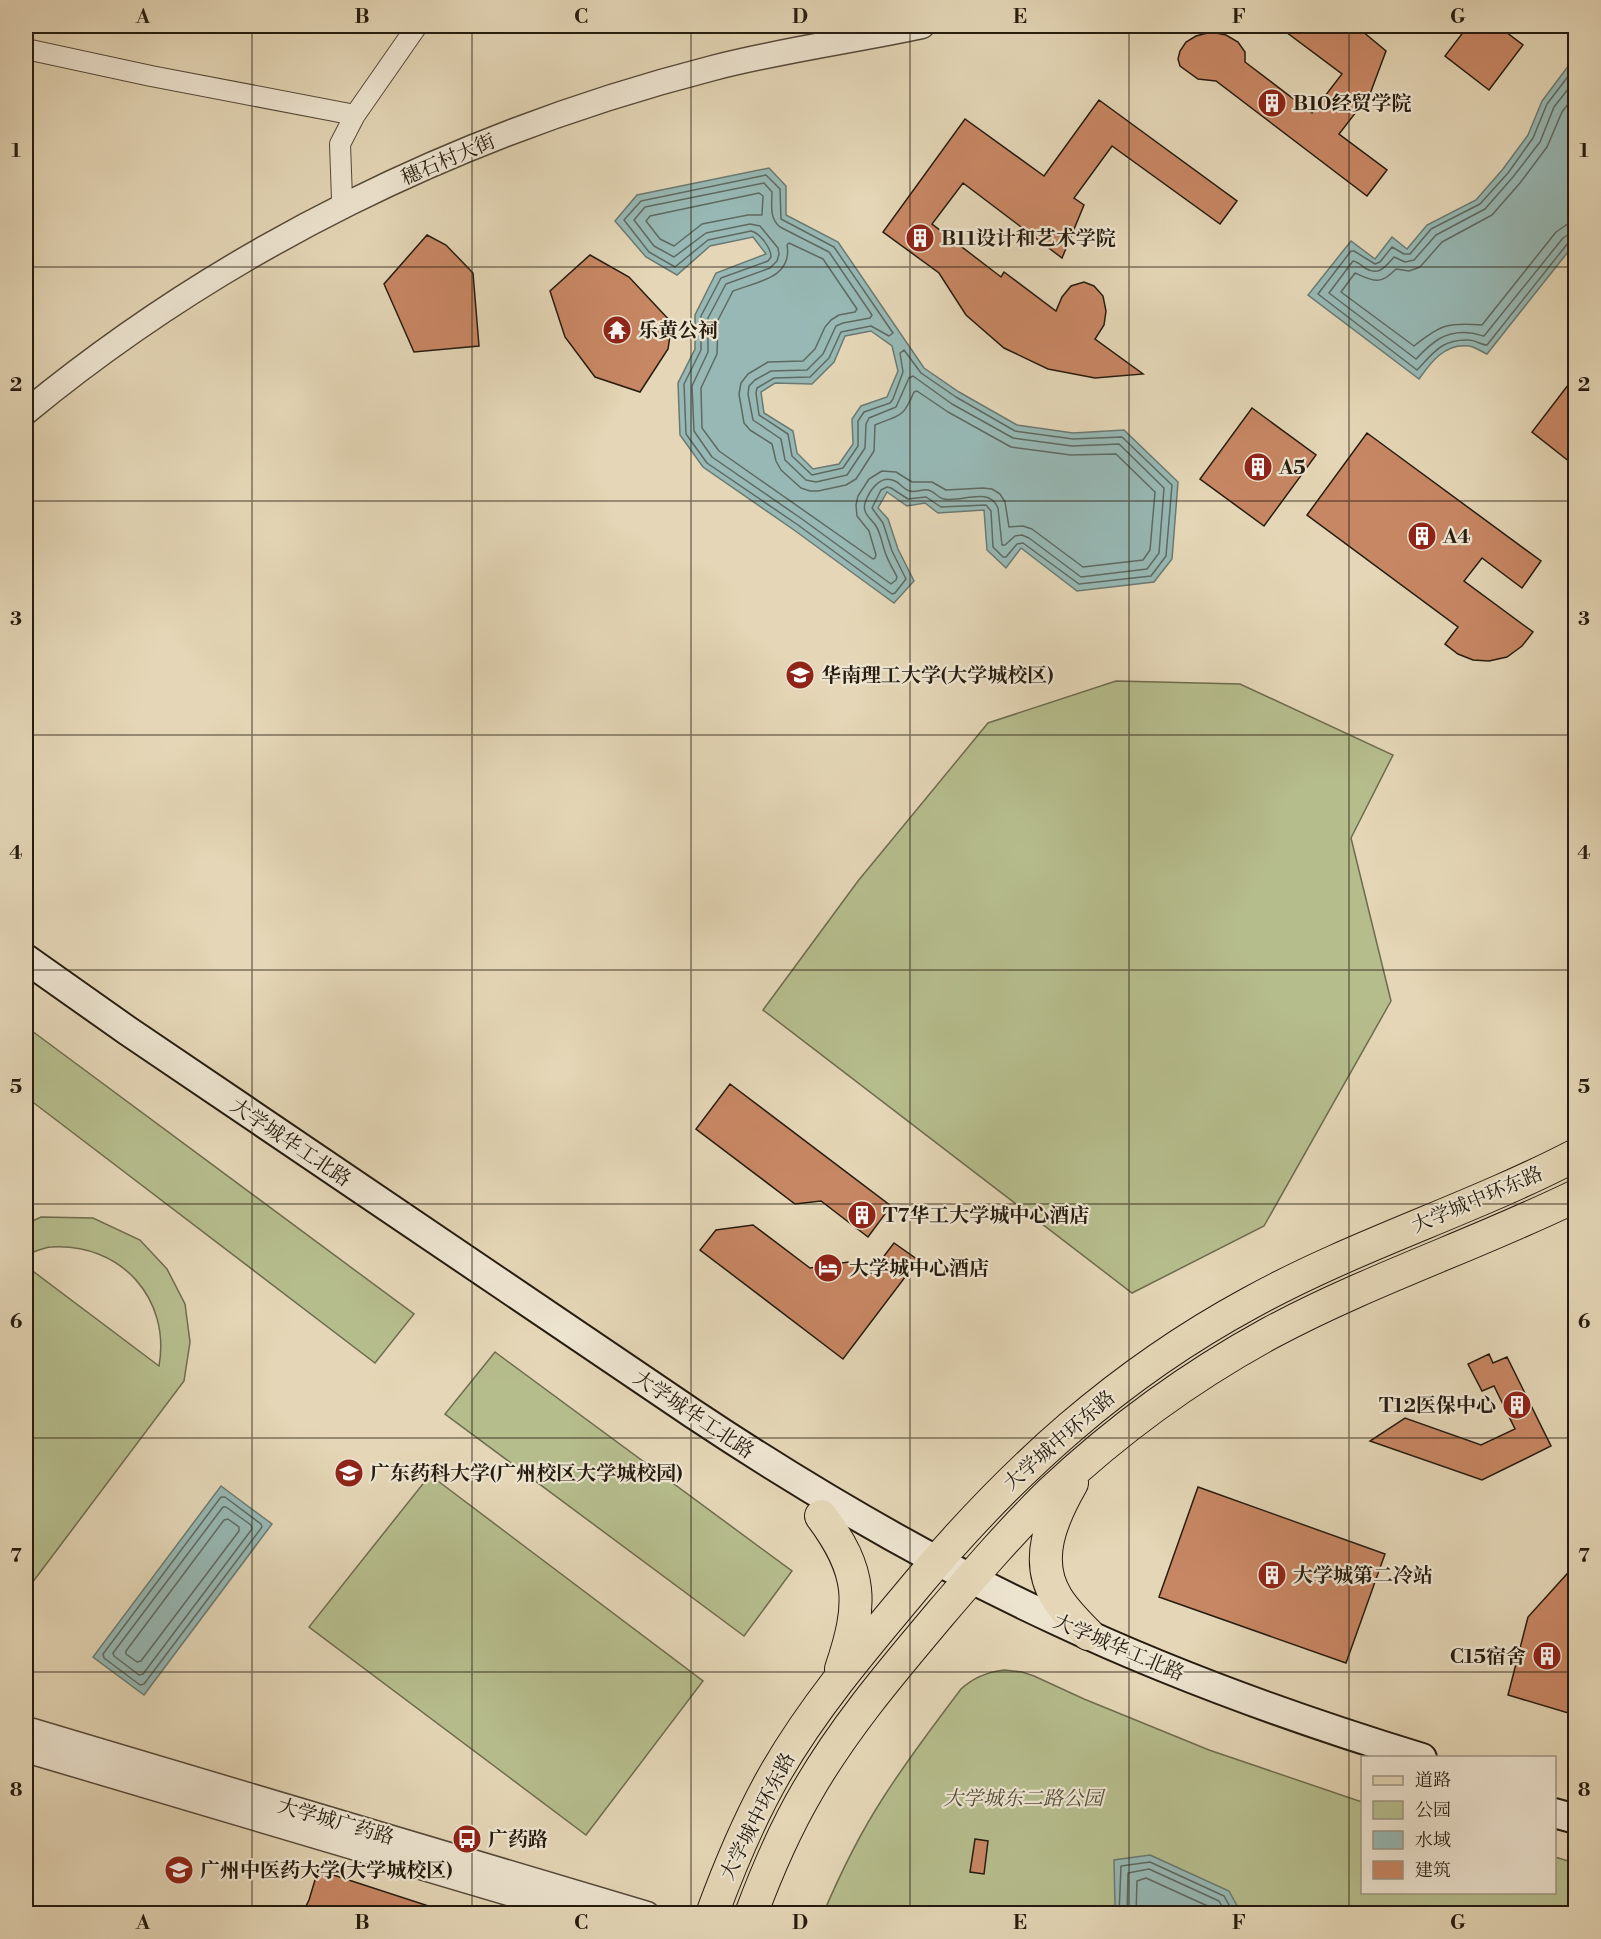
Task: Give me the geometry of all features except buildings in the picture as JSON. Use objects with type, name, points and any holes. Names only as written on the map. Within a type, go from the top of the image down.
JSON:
[{"type":"main road","name":"大学城华工北路","points":[[26,959],[128,1031],[751,1452],[931,1568]]},
{"type":"main road","name":"大学城华工北路","points":[[26,980],[118,1045],[682,1427],[821,1516],[965,1585],[1052,1638],[1175,1690],[1291,1734],[1361,1757]]},
{"type":"main road","name":"大学城中环东路","points":[[712,1914],[740,1844],[776,1773],[810,1719],[836,1683],[931,1568],[979,1514],[1045,1448],[1119,1386],[1201,1330],[1330,1262],[1497,1192],[1575,1155]]},
{"type":"main road","name":"大学城中环东路","points":[[751,1914],[766,1874],[793,1817],[822,1767],[868,1702],[965,1585],[1027,1517],[1086,1460],[1171,1394],[1220,1361],[1269,1333],[1346,1295],[1575,1196]]},
{"type":"main road","points":[[1086,1460],[1053,1523],[1045,1561],[1049,1581],[1058,1599],[1088,1634]]},
{"type":"main road","points":[[821,1516],[848,1557],[856,1593],[850,1638],[836,1683]]},
{"type":"main road","name":"大学城华工北路","points":[[965,1585],[1220,1689],[1416,1756]]},
{"type":"main road","points":[[1556,1795],[1575,1800]]},
{"type":"main road","points":[[1556,1813],[1575,1818]]},
{"type":"street","points":[[342,199],[340,144],[355,115],[417,26]]},
{"type":"street","name":"穗石村大街","points":[[26,412],[97,357],[221,274],[377,189],[459,153],[537,122],[678,77],[756,57],[922,26]]},
{"type":"street","points":[[26,50],[355,115]]},
{"type":"street","name":"大学城广药路","points":[[26,1730],[647,1914]]},
{"type":"street","name":"大学城广药路","points":[[26,1750],[579,1914]]},
{"type":"green space","points":[[1116,681],[1240,684],[1393,755],[1351,838],[1391,1001],[1264,1226],[1132,1293],[763,1010],[858,881],[988,723]]},
{"type":"green space","points":[[32,1031],[414,1314],[375,1363],[26,1097],[26,1040]]},
{"type":"green space","points":[[41,1217],[93,1218],[140,1240],[167,1269],[185,1304],[190,1342],[184,1381],[26,1591],[26,1266],[159,1366],[161,1341],[157,1319],[149,1298],[136,1280],[119,1265],[100,1254],[77,1248],[49,1247],[26,1255],[26,1224]]},
{"type":"green space","points":[[495,1352],[792,1571],[744,1636],[445,1414]]},
{"type":"green space","points":[[430,1475],[703,1681],[586,1835],[309,1627]]},
{"type":"green space","name":"大学城东二路公园","points":[[1004,1670],[1034,1676],[1209,1750],[1361,1802],[1361,1894],[1556,1894],[1556,1857],[1575,1863],[1575,1913],[823,1914],[843,1869],[892,1784],[961,1689],[971,1681],[992,1672]]},
{"type":"water","points":[[1575,57],[1575,243],[1487,354],[1469,346],[1453,348],[1434,360],[1419,379],[1308,295],[1351,241],[1375,259],[1392,237],[1407,249],[1427,225],[1476,200],[1528,135],[1542,101]]},
{"type":"water","points":[[769,168],[786,186],[786,215],[838,242],[924,368],[959,392],[1017,425],[1073,433],[1124,430],[1178,482],[1172,559],[1154,582],[1077,591],[1021,548],[1006,568],[987,550],[984,510],[938,513],[925,503],[907,506],[887,492],[878,508],[888,519],[898,549],[914,581],[894,603],[703,467],[680,435],[678,383],[695,349],[695,315],[716,273],[766,254],[753,237],[710,246],[677,275],[646,257],[615,221],[637,195]],"holes":[[[871,331],[892,346],[898,371],[887,397],[861,406],[852,419],[853,444],[839,464],[813,469],[797,453],[793,431],[764,413],[761,392],[775,383],[812,384],[834,362],[845,336]]]},
{"type":"water","points":[[221,1486],[272,1524],[144,1695],[93,1657]]},
{"type":"water","points":[[1150,1855],[1229,1891],[1241,1913],[1113,1913],[1115,1905],[1114,1860]]},
{"type":"place","name":"B10经贸学院","points":[[1272,103]]},
{"type":"place","name":"B11设计和艺术学院","points":[[920,238]]},
{"type":"place","name":"乐黄公祠","points":[[617,330]]},
{"type":"place","name":"A5","points":[[1258,467]]},
{"type":"place","name":"A4","points":[[1422,536]]},
{"type":"place","name":"华南理工大学(大学城校区)","points":[[800,675]]},
{"type":"place","name":"T7华工大学城中心酒店","points":[[862,1215]]},
{"type":"place","name":"大学城中心酒店","points":[[828,1268]]},
{"type":"place","name":"T12医保中心","points":[[1517,1405]]},
{"type":"place","name":"广东药科大学(广州校区大学城校园)","points":[[349,1473]]},
{"type":"place","name":"大学城第二冷站","points":[[1272,1575]]},
{"type":"place","name":"C15宿舍","points":[[1547,1656]]},
{"type":"place","name":"广药路","points":[[467,1839]]},
{"type":"place","name":"广州中医药大学(大学城校区)","points":[[179,1870]]}]
